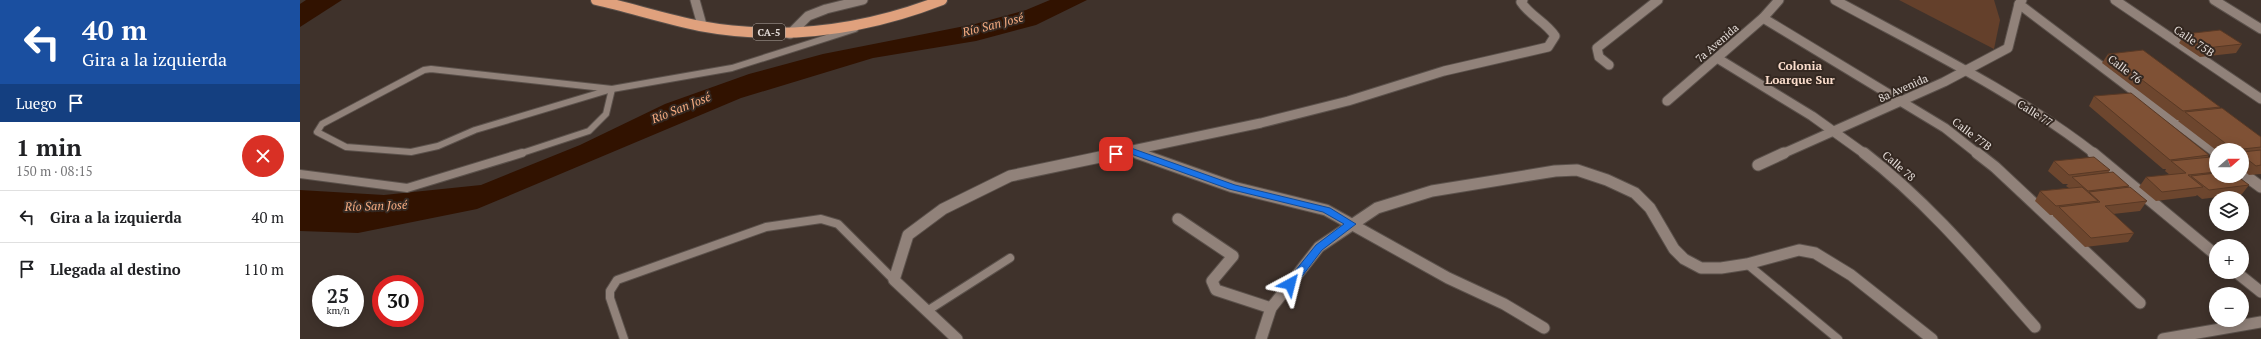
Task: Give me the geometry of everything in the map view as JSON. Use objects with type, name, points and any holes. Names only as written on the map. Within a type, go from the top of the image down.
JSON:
[{"type":"highway","name":"CA-5","points":[[596,0],[702,25],[790,34],[863,26],[942,0]]},
{"type":"street","points":[[695,0],[702,25]]},
{"type":"street","points":[[790,34],[808,16],[826,9],[863,0]]},
{"type":"street","points":[[957,339],[894,280],[908,235],[943,209],[1010,176],[1261,123],[1348,101],[1444,71],[1548,47],[1553,42],[1555,36],[1552,30],[1524,9],[1521,2],[1523,0]]},
{"type":"street","points":[[1609,65],[1599,57],[1597,48],[1658,0]]},
{"type":"street","name":"7a Avenida","points":[[1667,101],[1763,18],[1779,0]]},
{"type":"street","name":"Calle 77","points":[[1835,0],[1968,72],[2073,138],[2120,174],[2209,250]]},
{"type":"street","name":"Calle 75B","points":[[2115,0],[2261,100]]},
{"type":"street","points":[[2214,0],[2261,29]]},
{"type":"street","name":"8a Avenida","points":[[1758,165],[1833,130],[1902,102],[1968,72],[2008,48],[2020,2]]},
{"type":"street","name":"Calle 76","points":[[2020,2],[2209,148]]},
{"type":"street","name":"Calle 77B","points":[[1763,18],[1945,128],[1995,167],[2140,303]]},
{"type":"street","name":"Calle 78","points":[[1717,58],[1833,130],[1869,156],[1906,188],[1934,216],[2036,327]]},
{"type":"street","points":[[1131,151],[1233,187],[1326,210],[1448,278],[1504,304],[1544,328]]},
{"type":"street","points":[[1261,339],[1271,308],[1319,247],[1351,224],[1377,208],[1432,191],[1555,171],[1577,170],[1607,180],[1635,193],[1650,208],[1674,249],[1684,259],[1701,268],[1721,268],[1747,264],[1798,250],[1815,253],[1851,275],[1932,339]]},
{"type":"street","points":[[2249,178],[2261,187]]},
{"type":"street","points":[[1178,219],[1233,256],[1233,258],[1212,281],[1216,290],[1271,308]]},
{"type":"street","points":[[2245,279],[2261,292]]},
{"type":"street","points":[[2162,339],[2261,322]]},
{"type":"lane","points":[[612,89],[431,69],[419,72],[322,124],[317,132],[346,147],[411,152],[438,146],[475,130],[612,89],[732,68],[863,26]]},
{"type":"lane","points":[[300,174],[407,188],[467,171],[588,131],[605,119],[610,109],[612,89]]},
{"type":"lane","points":[[624,339],[610,298],[610,291],[617,280],[766,227],[821,219],[838,224],[894,280]]},
{"type":"lane","points":[[927,311],[1010,258]]},
{"type":"lane","points":[[1747,264],[1838,339]]},
{"type":"shaded area","points":[[1899,0],[1994,0],[2000,20],[1994,49]]},
{"type":"water","points":[[306,0],[342,0],[300,27],[300,4]]},
{"type":"water","name":"Río San José","points":[[1050,0],[1087,0],[1036,25],[976,41],[873,58],[741,98],[477,209],[358,233],[300,231],[300,190],[384,195],[481,185],[580,145],[665,104],[749,74],[823,54],[975,24],[1026,10]]},
{"type":"building","points":[[2220,30],[2242,44],[2206,48],[2185,34]]},
{"type":"building","points":[[2143,50],[2220,107],[2183,111],[2108,54]]},
{"type":"building","points":[[2131,93],[2209,155],[2170,160],[2094,96]]},
{"type":"building","points":[[2222,108],[2261,137],[2261,147],[2249,148],[2249,143],[2225,143],[2185,112]]},
{"type":"building","points":[[2261,150],[2261,165],[2256,166],[2249,160],[2249,151]]},
{"type":"building","points":[[2094,157],[2110,170],[2069,175],[2054,161]]},
{"type":"building","points":[[2209,157],[2209,173],[2188,175],[2203,187],[2162,192],[2146,177],[2186,173],[2171,161]]},
{"type":"building","points":[[2113,172],[2129,186],[2088,191],[2072,177]]},
{"type":"building","points":[[2209,174],[2209,183],[2246,183],[2249,185],[2209,190],[2191,176]]},
{"type":"building","points":[[2082,187],[2098,201],[2056,206],[2040,191]]},
{"type":"building","points":[[2130,187],[2147,201],[2105,206],[2134,233],[2091,238],[2059,207],[2100,202],[2089,192]]},
{"type":"district","name":"Colonia Loarque Sur","points":[[1800,73]]},
{"type":"route","points":[[1116,154],[1131,151],[1233,187],[1326,210],[1351,224],[1319,247],[1290,284]]}]
